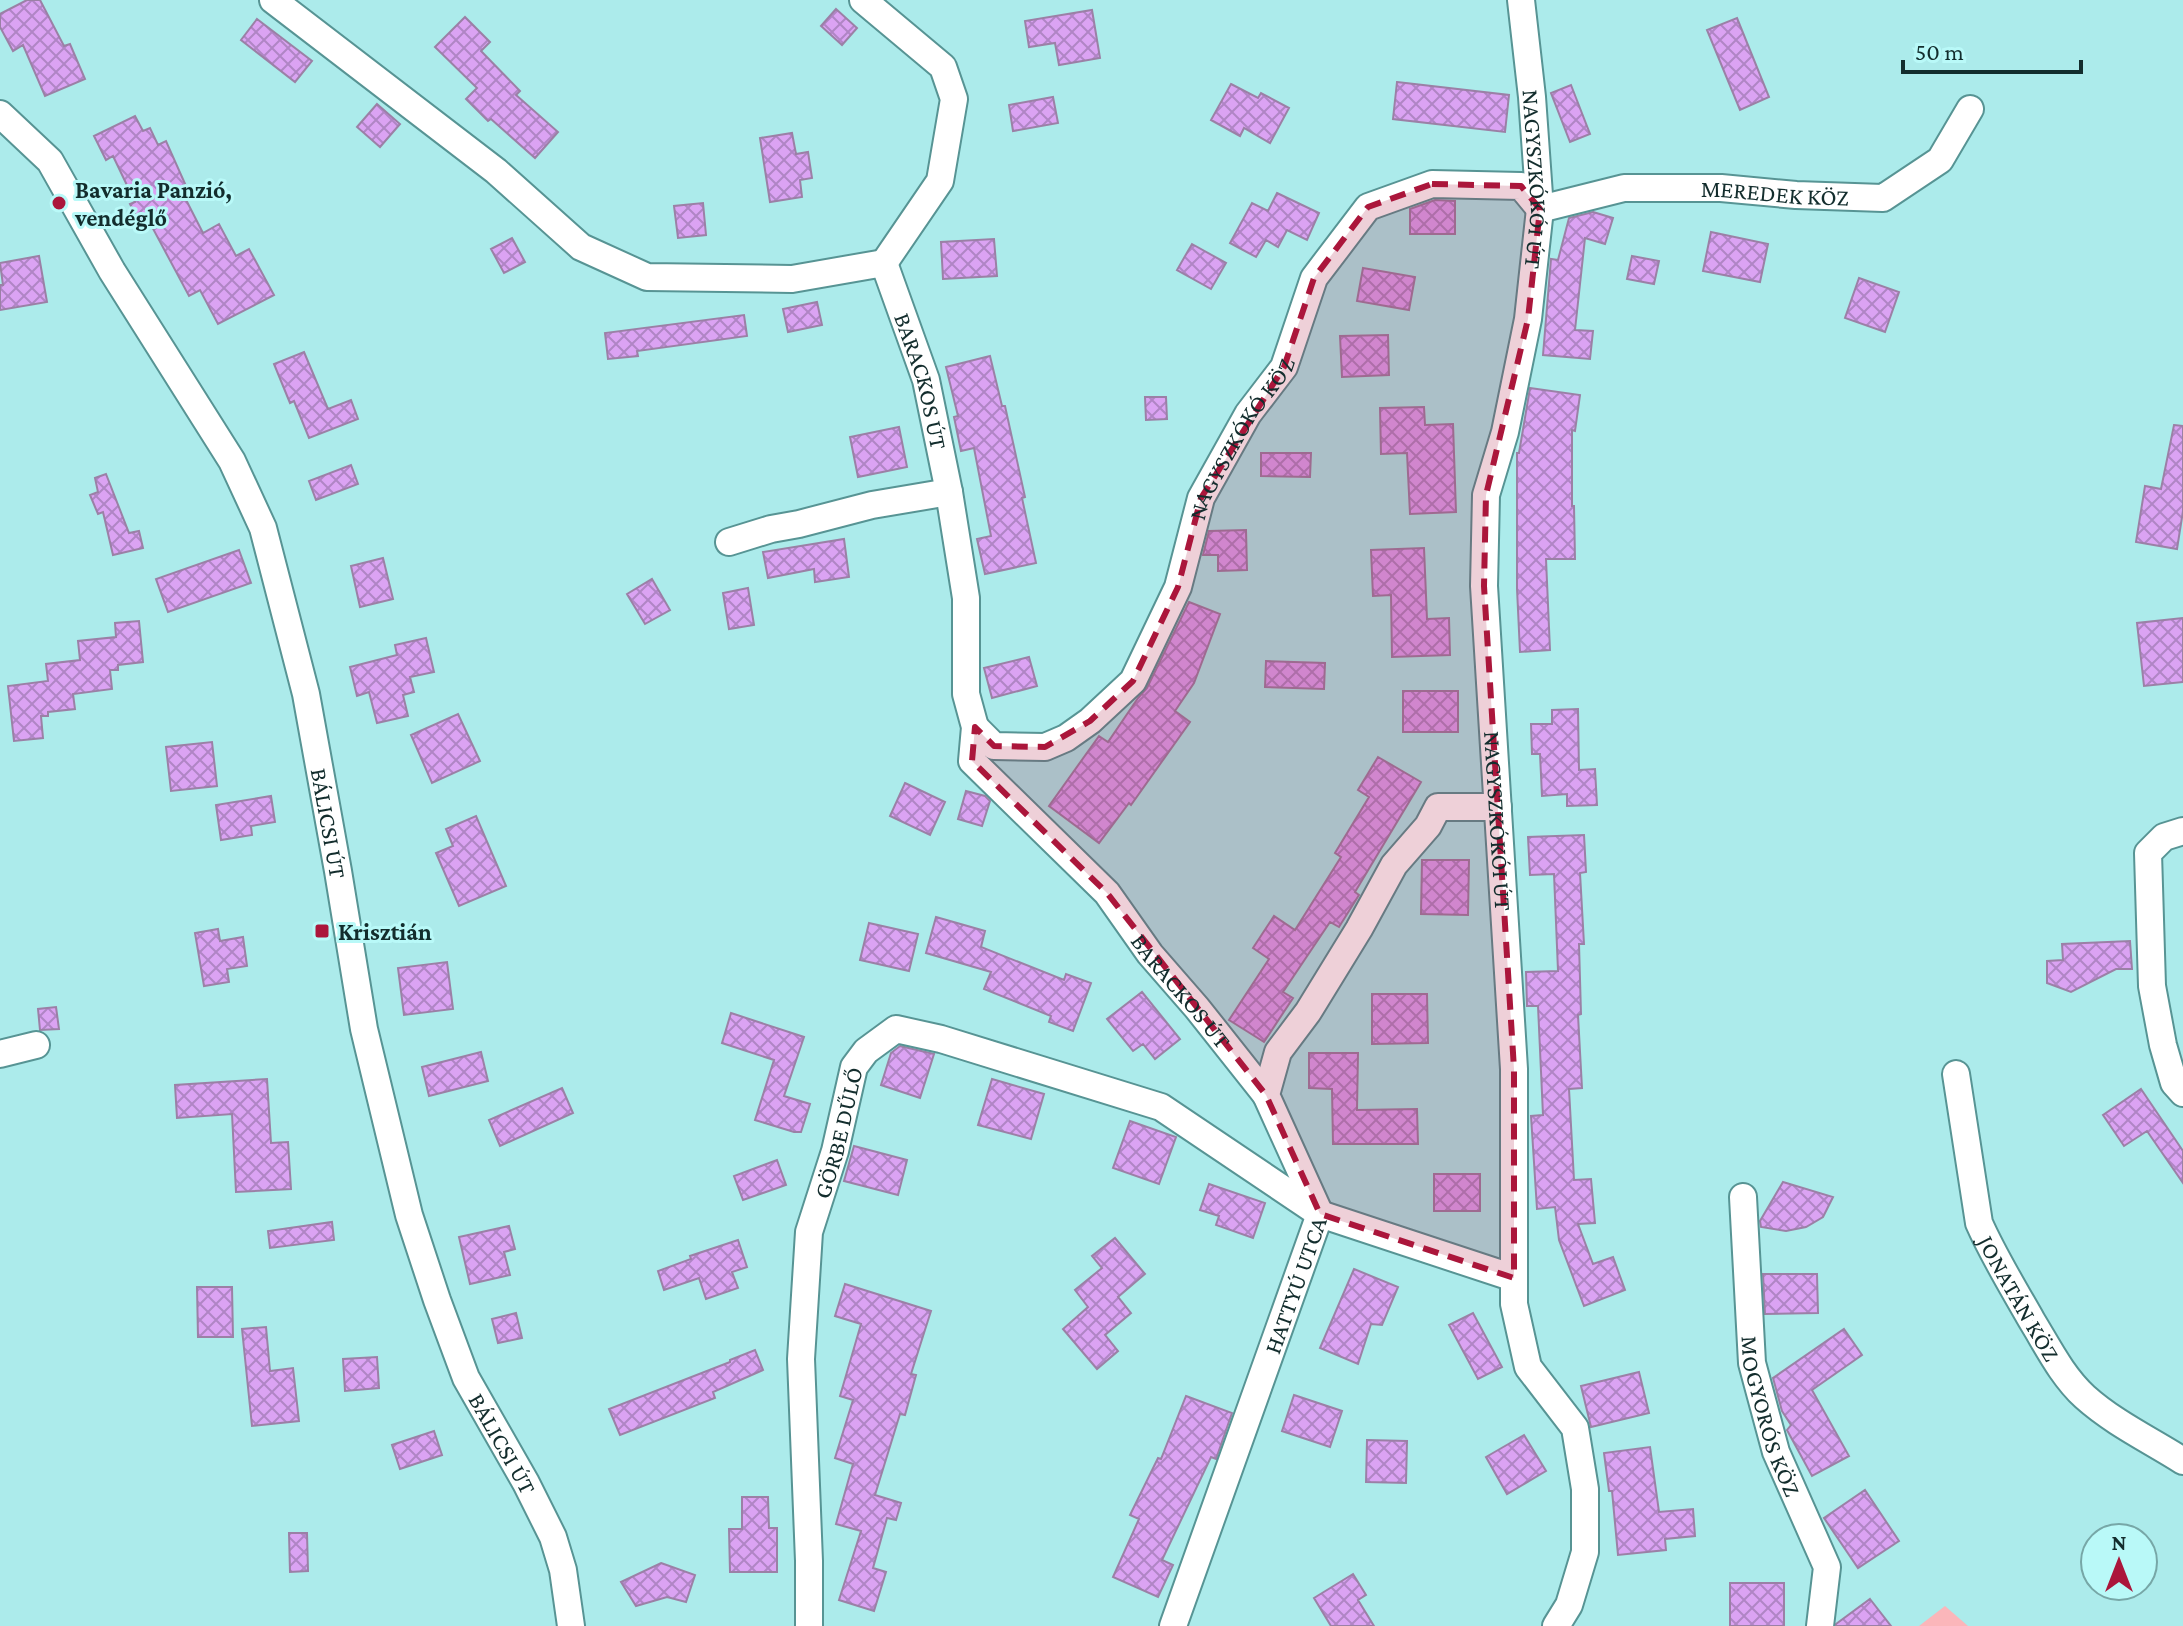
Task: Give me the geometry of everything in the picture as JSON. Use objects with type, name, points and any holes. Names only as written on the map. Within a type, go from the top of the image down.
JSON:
[{"type":"street","points":[[273,0],[496,171],[581,247],[647,277],[792,279],[884,263],[940,181],[954,99],[943,67],[863,0]]},
{"type":"street","name":"NAGYSZKÓKÓI ÚT","points":[[1521,0],[1540,209],[1528,319],[1505,432],[1486,495],[1484,586],[1514,1069],[1514,1304],[1528,1367],[1575,1428],[1585,1489],[1585,1552],[1569,1605],[1556,1626]]},
{"type":"street","name":"MEREDEK KÖZ","points":[[1540,209],[1624,188],[1721,188],[1883,198],[1940,160],[1970,109]]},
{"type":"street","name":"BÁLICSI ÚT","points":[[0,114],[50,161],[112,271],[232,461],[263,528],[306,694],[364,1029],[409,1215],[466,1378],[553,1537],[563,1570],[571,1626]]},
{"type":"street","name":"NAGYSZKÓKÓ KÖZ","points":[[975,727],[994,746],[1045,747],[1066,738],[1090,721],[1133,681],[1178,587],[1201,498],[1248,414],[1284,367],[1314,278],[1368,207],[1432,184],[1521,186],[1540,209]]},
{"type":"street","name":"BARACKOS ÚT","points":[[884,263],[926,380],[949,492],[966,598],[966,694],[975,727],[972,761],[1107,893],[1150,954],[1266,1095]]},
{"type":"street","points":[[729,542],[872,505],[949,492]]},
{"type":"street","points":[[1266,1095],[1278,1052],[1316,1000],[1394,865],[1428,826],[1438,807],[1498,807]]},
{"type":"street","points":[[2183,831],[2164,837],[2148,853],[2152,986],[2174,1083],[2183,1093]]},
{"type":"street","name":"GÖRBE DŰLŐ","points":[[809,1626],[801,1359],[809,1232],[835,1151],[854,1067],[866,1051],[896,1029],[941,1039],[1161,1107],[1320,1214]]},
{"type":"street","points":[[0,1054],[36,1045]]},
{"type":"street","name":"JONATÁN KÖZ","points":[[1956,1074],[1979,1223],[1988,1245],[2066,1376],[2083,1396],[2115,1421],[2183,1461]]},
{"type":"street","name":"HATTYÚ UTCA","points":[[1173,1626],[1320,1214],[1266,1095]]},
{"type":"street","name":"MOGYORÓS KÖZ","points":[[1743,1197],[1752,1363],[1776,1452],[1827,1567],[1820,1626]]},
{"type":"street","points":[[1320,1214],[1514,1278]]},
{"type":"highlighted area","points":[[1432,184],[1521,186],[1540,209],[1528,319],[1486,495],[1484,586],[1514,1069],[1514,1278],[1320,1214],[1266,1095],[1107,893],[972,761],[975,727],[994,746],[1045,747],[1090,721],[1133,681],[1178,587],[1201,498],[1284,367],[1314,278],[1368,207]]},
{"type":"shaded area","points":[[1945,1606],[1968,1626],[1919,1626]]},
{"type":"building","points":[[27,0],[40,0],[64,46],[70,44],[85,79],[45,96],[23,45],[13,51],[0,27],[0,14]]},
{"type":"building","points":[[836,9],[857,28],[842,45],[821,26]]},
{"type":"building","points":[[1092,10],[1100,58],[1059,65],[1055,43],[1029,47],[1025,21]]},
{"type":"building","points":[[465,17],[490,42],[481,51],[520,91],[516,95],[558,132],[535,158],[491,119],[488,121],[466,99],[477,88],[435,47]]},
{"type":"building","points":[[1737,18],[1769,97],[1740,110],[1707,30]]},
{"type":"building","points":[[257,19],[312,61],[295,82],[241,40]]},
{"type":"building","points":[[1397,82],[1509,95],[1505,132],[1393,119]]},
{"type":"building","points":[[1231,84],[1258,98],[1261,93],[1289,108],[1270,143],[1244,128],[1240,136],[1211,120]]},
{"type":"building","points":[[1571,85],[1590,134],[1570,142],[1551,93]]},
{"type":"building","points":[[1053,97],[1058,123],[1013,131],[1009,105]]},
{"type":"building","points":[[377,104],[400,124],[380,147],[357,127]]},
{"type":"building","points":[[135,116],[143,131],[150,128],[158,145],[166,141],[186,186],[180,188],[203,233],[219,224],[236,256],[249,249],[274,295],[218,324],[200,290],[189,296],[150,223],[142,227],[130,204],[135,202],[113,156],[106,160],[94,136]]},
{"type":"building","points":[[792,133],[796,154],[808,152],[812,178],[800,180],[802,197],[770,202],[760,138]]},
{"type":"building","points":[[1277,193],[1319,213],[1307,240],[1287,230],[1278,247],[1266,240],[1256,257],[1230,243],[1252,203],[1268,211]]},
{"type":"building","points":[[1435,200],[1455,201],[1455,234],[1410,234],[1410,209]]},
{"type":"building","points":[[703,203],[706,235],[678,238],[674,206]]},
{"type":"building","points":[[1593,212],[1613,218],[1605,244],[1585,238],[1575,330],[1593,331],[1590,359],[1543,355],[1551,259],[1558,260],[1569,218]]},
{"type":"building","points":[[1711,232],[1768,244],[1760,282],[1703,271]]},
{"type":"building","points":[[512,238],[525,262],[504,273],[491,249]]},
{"type":"building","points":[[994,239],[997,276],[943,279],[941,242]]},
{"type":"building","points":[[1192,244],[1226,263],[1211,289],[1177,270]]},
{"type":"building","points":[[39,256],[47,302],[0,310],[0,285],[3,285],[0,263]]},
{"type":"building","points":[[1632,256],[1659,261],[1654,284],[1627,279]]},
{"type":"building","points":[[1363,268],[1415,277],[1409,310],[1357,301]]},
{"type":"building","points":[[1859,278],[1899,292],[1885,332],[1845,318]]},
{"type":"building","points":[[817,302],[822,325],[788,332],[783,309]]},
{"type":"building","points":[[744,315],[747,336],[637,351],[638,356],[608,359],[605,333]]},
{"type":"building","points":[[1388,335],[1389,375],[1342,377],[1340,336]]},
{"type":"building","points":[[304,352],[328,409],[351,400],[358,419],[309,438],[274,364]]},
{"type":"building","points":[[990,356],[1002,406],[1005,406],[1036,563],[985,574],[977,539],[991,536],[974,448],[961,451],[954,417],[958,416],[946,367]]},
{"type":"building","points":[[1530,388],[1580,395],[1575,431],[1572,430],[1575,559],[1546,559],[1550,650],[1520,652],[1517,453]]},
{"type":"building","points":[[1145,397],[1166,397],[1167,419],[1146,420]]},
{"type":"building","points":[[1424,407],[1425,425],[1453,424],[1456,512],[1410,514],[1407,453],[1381,454],[1380,408]]},
{"type":"building","points":[[2174,425],[2183,426],[2183,511],[2177,549],[2136,542],[2145,486],[2161,489]]},
{"type":"building","points":[[899,427],[907,467],[858,477],[850,437]]},
{"type":"building","points":[[1261,453],[1311,453],[1310,477],[1261,476]]},
{"type":"building","points":[[351,465],[358,484],[316,500],[309,481]]},
{"type":"building","points":[[106,474],[129,533],[139,531],[143,548],[113,555],[103,512],[98,514],[90,495],[98,492],[95,478]]},
{"type":"building","points":[[1246,530],[1247,570],[1218,571],[1218,555],[1203,555],[1209,531]]},
{"type":"building","points":[[844,539],[849,577],[815,582],[814,569],[768,578],[763,552]]},
{"type":"building","points":[[1424,548],[1427,619],[1449,618],[1450,655],[1392,657],[1391,595],[1373,596],[1371,550]]},
{"type":"building","points":[[239,550],[251,583],[168,612],[156,579]]},
{"type":"building","points":[[383,558],[393,599],[360,607],[351,566]]},
{"type":"building","points":[[652,579],[670,610],[645,624],[627,594]]},
{"type":"building","points":[[748,588],[754,625],[729,629],[723,593]]},
{"type":"building","points":[[1189,602],[1220,614],[1194,683],[1175,711],[1190,722],[1131,805],[1129,803],[1099,843],[1049,806],[1099,736],[1108,742],[1147,688]]},
{"type":"building","points":[[2183,618],[2183,682],[2144,686],[2137,623]]},
{"type":"building","points":[[139,621],[143,662],[118,665],[118,670],[110,670],[112,689],[73,694],[75,709],[48,712],[48,716],[41,716],[43,738],[14,741],[8,686],[48,681],[46,664],[80,660],[78,641],[116,637],[115,623]]},
{"type":"building","points":[[426,638],[434,672],[410,677],[414,692],[403,695],[408,716],[377,723],[369,692],[357,696],[350,667],[397,655],[395,645]]},
{"type":"building","points":[[1029,657],[1037,686],[992,698],[984,668]]},
{"type":"building","points":[[1266,661],[1325,663],[1324,689],[1265,687]]},
{"type":"building","points":[[1403,691],[1458,691],[1458,732],[1403,732]]},
{"type":"building","points":[[1578,709],[1579,770],[1595,769],[1597,805],[1567,806],[1567,794],[1542,796],[1540,754],[1532,754],[1531,724],[1552,724],[1552,710]]},
{"type":"building","points":[[458,714],[480,761],[432,783],[411,735]]},
{"type":"building","points":[[212,742],[217,786],[171,791],[166,747]]},
{"type":"building","points":[[1378,757],[1421,782],[1355,892],[1359,895],[1339,927],[1330,922],[1283,992],[1293,998],[1264,1042],[1229,1020],[1269,959],[1253,948],[1274,916],[1295,930],[1341,857],[1335,853],[1369,797],[1358,790]]},
{"type":"building","points":[[905,783],[945,802],[930,835],[890,816]]},
{"type":"building","points":[[966,791],[985,796],[990,801],[982,826],[958,819]]},
{"type":"building","points":[[271,796],[275,822],[251,826],[252,835],[221,840],[216,805]]},
{"type":"building","points":[[476,816],[506,886],[459,906],[436,853],[453,846],[446,829]]},
{"type":"building","points":[[1584,835],[1586,872],[1580,873],[1584,944],[1579,944],[1581,1014],[1578,1015],[1582,1088],[1569,1089],[1574,1180],[1591,1179],[1595,1223],[1578,1224],[1593,1264],[1613,1257],[1625,1290],[1584,1306],[1559,1240],[1555,1207],[1537,1209],[1531,1116],[1543,1115],[1538,1006],[1527,1006],[1526,972],[1558,971],[1554,874],[1530,875],[1528,837]]},
{"type":"building","points":[[1422,860],[1469,860],[1468,915],[1421,914]]},
{"type":"building","points":[[936,917],[985,931],[981,947],[1064,980],[1066,974],[1091,983],[1073,1031],[1049,1022],[1051,1016],[984,989],[991,972],[926,953]]},
{"type":"building","points":[[869,923],[918,934],[909,971],[860,960]]},
{"type":"building","points":[[218,929],[220,941],[243,937],[247,966],[227,969],[229,982],[204,986],[195,933]]},
{"type":"building","points":[[2130,941],[2132,969],[2116,969],[2071,992],[2047,983],[2047,961],[2063,960],[2062,944]]},
{"type":"building","points":[[447,962],[453,1009],[404,1015],[398,968]]},
{"type":"building","points":[[1142,992],[1180,1039],[1155,1059],[1143,1044],[1133,1051],[1107,1019]]},
{"type":"building","points":[[1372,994],[1427,994],[1428,1043],[1372,1044]]},
{"type":"building","points":[[56,1007],[59,1029],[40,1030],[38,1009]]},
{"type":"building","points":[[731,1013],[804,1037],[784,1096],[810,1104],[801,1132],[755,1120],[774,1060],[722,1043]]},
{"type":"building","points":[[900,1046],[934,1054],[920,1098],[881,1085],[891,1053]]},
{"type":"building","points":[[481,1052],[488,1081],[429,1096],[422,1067]]},
{"type":"building","points":[[1309,1053],[1358,1053],[1357,1110],[1417,1109],[1418,1144],[1333,1144],[1332,1089],[1309,1088]]},
{"type":"building","points":[[267,1079],[271,1143],[288,1142],[291,1189],[236,1192],[232,1114],[177,1118],[175,1085]]},
{"type":"building","points":[[992,1079],[1044,1094],[1031,1139],[978,1125]]},
{"type":"building","points":[[562,1088],[573,1113],[500,1146],[489,1120]]},
{"type":"building","points":[[2141,1089],[2183,1151],[2183,1183],[2147,1131],[2124,1146],[2103,1115]]},
{"type":"building","points":[[1130,1121],[1176,1137],[1159,1184],[1113,1168]]},
{"type":"building","points":[[854,1146],[907,1160],[898,1195],[844,1181]]},
{"type":"building","points":[[777,1160],[786,1185],[743,1200],[734,1176]]},
{"type":"building","points":[[1434,1174],[1480,1174],[1480,1211],[1434,1211]]},
{"type":"building","points":[[1783,1182],[1833,1197],[1823,1217],[1806,1227],[1786,1231],[1761,1227],[1760,1221]]},
{"type":"building","points":[[1209,1184],[1265,1203],[1253,1238],[1216,1225],[1219,1216],[1200,1210]]},
{"type":"building","points":[[332,1222],[334,1240],[270,1248],[268,1231]]},
{"type":"building","points":[[509,1226],[515,1249],[504,1252],[510,1275],[470,1284],[459,1237]]},
{"type":"building","points":[[1115,1238],[1145,1274],[1118,1297],[1131,1313],[1105,1335],[1118,1351],[1097,1369],[1063,1329],[1088,1307],[1075,1290],[1102,1268],[1092,1256]]},
{"type":"building","points":[[738,1240],[747,1267],[732,1272],[738,1288],[706,1299],[699,1278],[664,1290],[658,1271],[691,1259],[690,1256]]},
{"type":"building","points":[[1354,1269],[1398,1287],[1382,1325],[1371,1324],[1358,1364],[1320,1348]]},
{"type":"building","points":[[1763,1274],[1817,1274],[1818,1313],[1765,1314]]},
{"type":"building","points":[[845,1284],[931,1311],[911,1374],[916,1375],[905,1415],[900,1414],[875,1495],[901,1503],[896,1520],[887,1518],[873,1568],[886,1572],[874,1611],[839,1600],[861,1531],[836,1524],[853,1464],[835,1458],[853,1400],[840,1396],[861,1324],[835,1316]]},
{"type":"building","points":[[197,1287],[232,1287],[233,1337],[198,1337]]},
{"type":"building","points":[[516,1313],[522,1338],[498,1343],[492,1319]]},
{"type":"building","points":[[1473,1313],[1502,1367],[1478,1379],[1449,1325]]},
{"type":"building","points":[[266,1327],[270,1371],[293,1368],[299,1421],[252,1426],[242,1329]]},
{"type":"building","points":[[1844,1329],[1862,1355],[1812,1390],[1849,1456],[1812,1476],[1787,1430],[1791,1425],[1782,1411],[1773,1378]]},
{"type":"building","points":[[755,1350],[763,1370],[713,1392],[715,1398],[620,1435],[609,1409]]},
{"type":"building","points":[[377,1357],[379,1388],[345,1391],[343,1359]]},
{"type":"building","points":[[1639,1372],[1649,1413],[1591,1427],[1581,1386]]},
{"type":"building","points":[[1294,1395],[1342,1411],[1330,1447],[1282,1431]]},
{"type":"building","points":[[1186,1396],[1232,1413],[1216,1459],[1211,1457],[1162,1560],[1173,1565],[1158,1597],[1113,1577],[1139,1519],[1130,1515],[1158,1458],[1161,1459]]},
{"type":"building","points":[[434,1431],[442,1455],[400,1469],[392,1445]]},
{"type":"building","points":[[1524,1435],[1546,1471],[1507,1494],[1486,1457]]},
{"type":"building","points":[[1367,1440],[1407,1441],[1406,1483],[1366,1482]]},
{"type":"building","points":[[1650,1447],[1659,1512],[1693,1509],[1695,1536],[1665,1539],[1666,1550],[1618,1555],[1612,1491],[1609,1491],[1604,1453]]},
{"type":"building","points":[[1865,1490],[1899,1541],[1858,1568],[1824,1518]]},
{"type":"building","points":[[742,1497],[768,1497],[769,1528],[777,1528],[777,1572],[730,1572],[729,1529],[742,1529]]},
{"type":"building","points":[[289,1533],[307,1533],[308,1571],[290,1572]]},
{"type":"building","points":[[661,1563],[695,1575],[686,1602],[667,1597],[636,1606],[621,1582]]},
{"type":"building","points":[[1353,1574],[1366,1595],[1358,1600],[1374,1626],[1331,1626],[1314,1598]]},
{"type":"building","points":[[1730,1583],[1784,1583],[1784,1626],[1730,1626]]},
{"type":"building","points":[[1870,1599],[1891,1626],[1836,1626],[1836,1624]]},
{"type":"place","name":"Bavaria Panzió, vendéglő","points":[[59,203]]},
{"type":"place","name":"Krisztián","points":[[322,931]]}]
